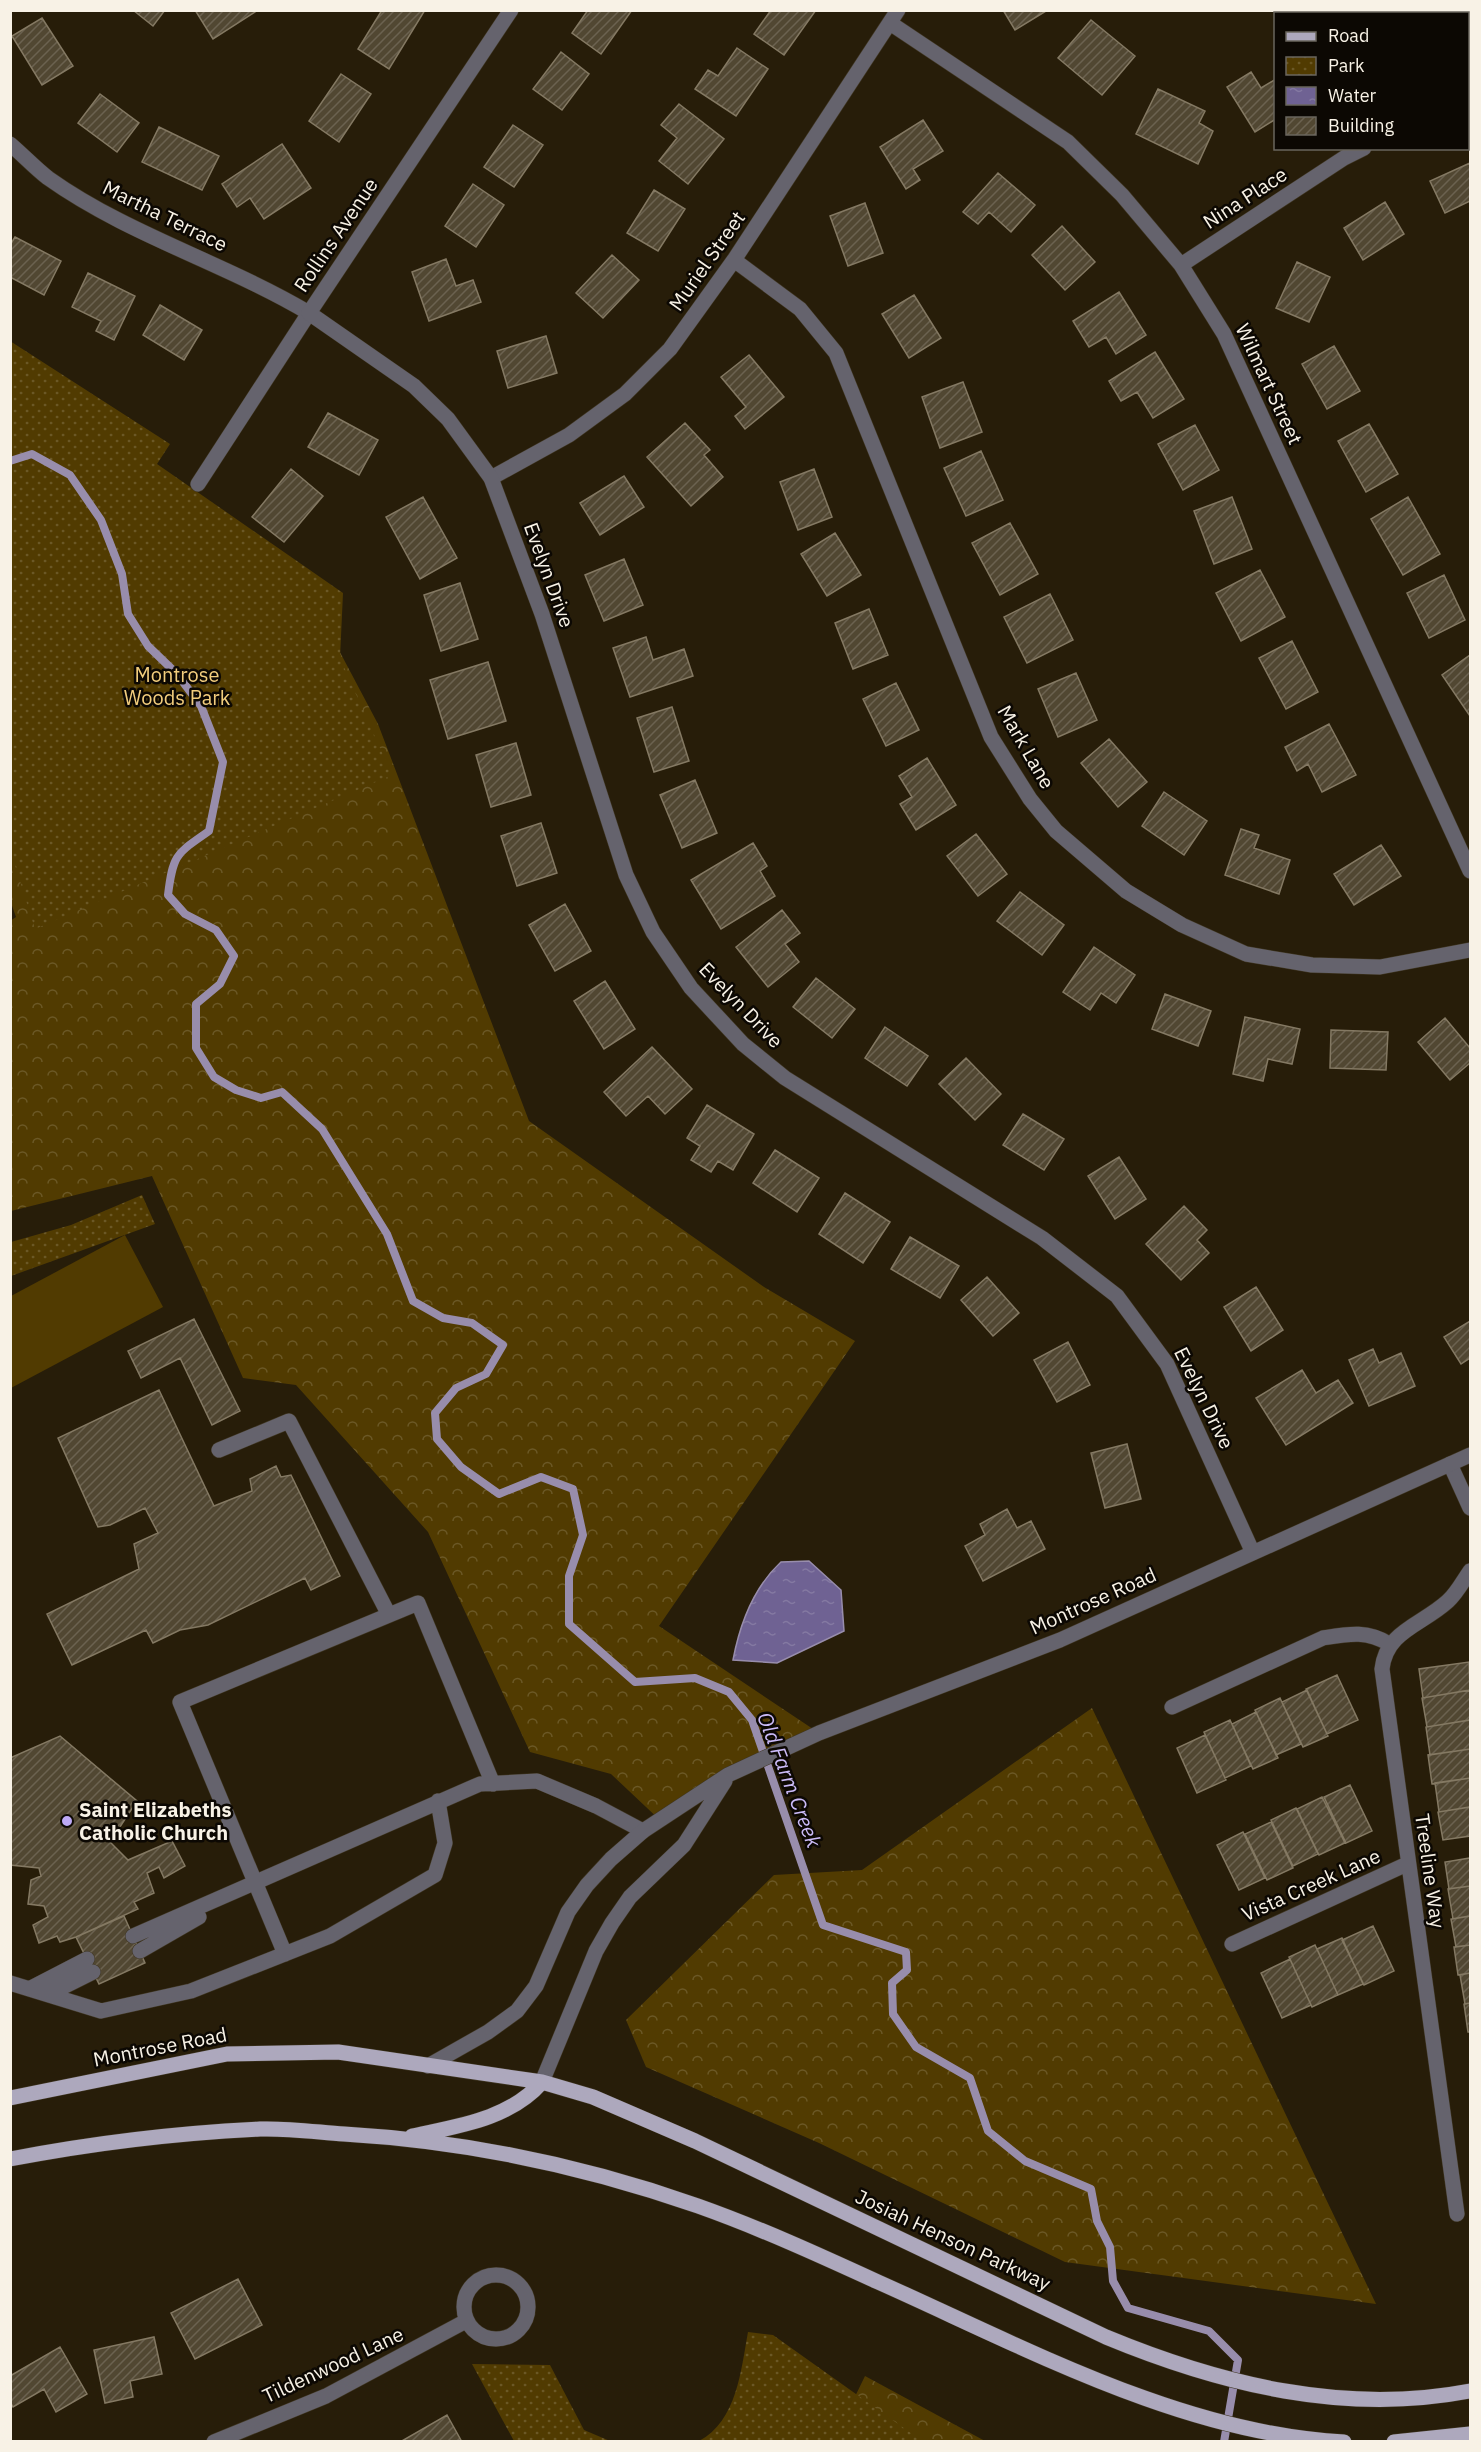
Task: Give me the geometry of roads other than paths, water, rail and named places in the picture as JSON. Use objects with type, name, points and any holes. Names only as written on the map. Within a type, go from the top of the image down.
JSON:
[{"type":"main road","name":"Montrose Road","points":[[10,2098],[227,2054],[338,2052],[428,2066]]},
{"type":"main road","name":"Josiah Henson Parkway","points":[[428,2066],[542,2082],[592,2097],[695,2141],[1106,2337],[1156,2357],[1242,2383],[1290,2392],[1356,2400],[1427,2397],[1470,2391]]},
{"type":"main road","points":[[405,2138],[488,2117],[529,2098],[542,2082]]},
{"type":"main road","points":[[10,2159],[142,2137],[264,2129],[405,2138],[527,2158],[611,2179],[700,2206],[812,2252],[1138,2396],[1206,2417],[1275,2433],[1344,2442]]},
{"type":"main road","points":[[1394,2442],[1470,2434]]},
{"type":"street","name":"Rollins Avenue","points":[[198,484],[511,10]]},
{"type":"street","name":"Muriel Street","points":[[491,478],[569,435],[626,394],[670,349],[734,260],[894,17]]},
{"type":"street","name":"Wilmart Street","points":[[894,17],[1068,142],[1122,195],[1181,265],[1224,334],[1470,871]]},
{"type":"street","name":"Martha Terrace","points":[[10,144],[47,177],[104,213],[268,288],[309,313]]},
{"type":"street","name":"Nina Place","points":[[1181,265],[1344,158],[1360,150]]},
{"type":"street","name":"Mark Lane","points":[[734,260],[800,309],[836,353],[991,737],[1030,799],[1056,831],[1126,891],[1182,925],[1246,954],[1312,965],[1380,967],[1470,950]]},
{"type":"street","name":"Evelyn Drive","points":[[309,313],[414,386],[448,418],[491,478],[542,614],[626,875],[653,932],[691,988],[743,1044],[785,1078],[1042,1238],[1116,1296],[1167,1364],[1253,1553]]},
{"type":"street","points":[[219,1450],[289,1421],[388,1616]]},
{"type":"street","name":"Montrose Road","points":[[428,2066],[488,2032],[517,2011],[536,1986],[568,1912],[587,1885],[611,1858],[643,1831],[728,1775],[819,1733],[1060,1640],[1470,1455]]},
{"type":"street","points":[[1450,1464],[1470,1508]]},
{"type":"street","points":[[1172,1707],[1323,1638],[1350,1633],[1366,1634],[1389,1644],[1449,1600],[1470,1571]]},
{"type":"street","points":[[285,1954],[180,1702],[418,1603],[493,1784]]},
{"type":"street","name":"Treeline Way","points":[[1389,1644],[1382,1669],[1407,1864],[1457,2214]]},
{"type":"street","points":[[542,2082],[592,1961],[612,1923],[630,1897],[684,1845],[728,1775]]},
{"type":"street","points":[[133,1936],[480,1784],[537,1781],[596,1806],[643,1831]]},
{"type":"street","points":[[10,1983],[102,2011],[191,1992],[330,1936],[435,1875],[445,1843],[438,1801]]},
{"type":"street","name":"Vista Creek Lane","points":[[1232,1944],[1407,1864]]},
{"type":"street","points":[[140,1951],[256,1884]]},
{"type":"street","points":[[31,1988],[90,1966],[49,1994]]},
{"type":"street","points":[[499,2274],[510,2277],[526,2294],[528,2316],[523,2326],[515,2334],[493,2340],[482,2337],[466,2321],[465,2299],[469,2288],[478,2280],[499,2274]]},
{"type":"street","name":"Tildenwood Lane","points":[[214,2442],[326,2396],[466,2321]]},
{"type":"water","points":[[809,1561],[841,1590],[844,1631],[777,1663],[733,1660],[749,1607],[771,1572],[781,1562]]},
{"type":"waterway","name":"Old Farm Creek","points":[[10,461],[32,454],[70,475],[101,520],[122,574],[128,614],[148,646],[177,674],[201,706],[223,762],[209,831],[178,856],[174,863],[168,895],[185,914],[216,930],[234,956],[220,984],[196,1004],[196,1048],[214,1077],[236,1090],[261,1098],[282,1092],[322,1129],[387,1234],[413,1301],[443,1318],[472,1323],[503,1345],[486,1374],[456,1388],[435,1413],[437,1439],[461,1467],[499,1494],[541,1477],[573,1489],[583,1535],[569,1576],[569,1624],[635,1682],[695,1678],[729,1692],[752,1720],[823,1925],[906,1952],[907,1970],[892,1983],[893,2014],[916,2047],[970,2078],[988,2131],[1025,2161],[1091,2189],[1097,2221],[1110,2247],[1113,2281],[1128,2308],[1209,2331],[1238,2360],[1224,2442]]},
{"type":"place","name":"Saint Elizabeths Catholic Church","points":[[67,1821]]},
{"type":"park label","name":"Montrose Woods Park","points":[[177,686]]}]
